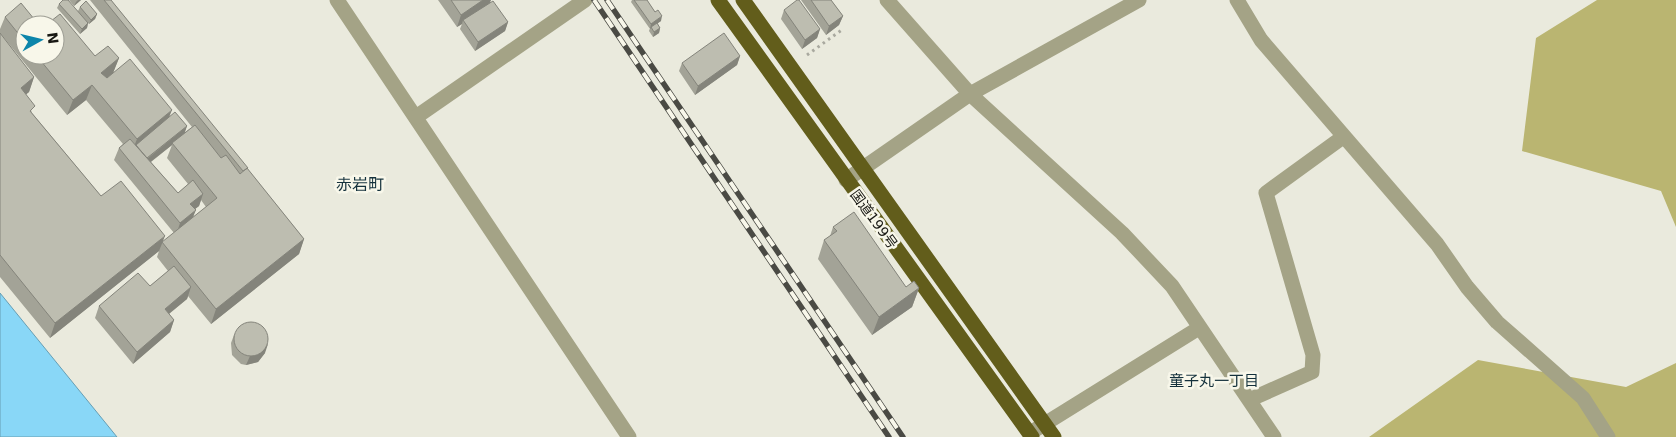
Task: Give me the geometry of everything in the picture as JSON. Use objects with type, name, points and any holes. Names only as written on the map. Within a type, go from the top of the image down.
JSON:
[{"type":"highway","name":"国道199号","points":[[718,0],[1031,435]]},
{"type":"highway","name":"国道199号","points":[[743,0],[1054,437]]},
{"type":"street","points":[[338,0],[629,437]]},
{"type":"street","points":[[416,117],[585,0]]},
{"type":"street","points":[[887,0],[970,94],[1122,233],[1172,286],[1274,437]]},
{"type":"street","points":[[846,180],[970,94],[1114,6],[1139,0]]},
{"type":"street","points":[[1237,0],[1261,40],[1437,244],[1467,287],[1497,322],[1583,398],[1608,437]]},
{"type":"street","points":[[1249,400],[1312,372],[1314,355],[1266,193],[1343,137]]},
{"type":"street","points":[[1031,435],[1044,424],[1199,328]]},
{"type":"path","points":[[807,55],[842,29]]},
{"type":"shaded area","points":[[1597,0],[1676,0],[1676,227],[1661,191],[1522,151],[1536,38]]},
{"type":"shaded area","points":[[1478,360],[1626,387],[1676,363],[1676,437],[1369,437]]},
{"type":"water","points":[[0,293],[117,437],[0,437]]},
{"type":"building","points":[[63,0],[68,0],[88,23],[82,29],[59,4]]},
{"type":"building","points":[[104,0],[111,0],[248,168],[243,171]]},
{"type":"building","points":[[451,0],[483,0],[461,15]]},
{"type":"building","points":[[634,0],[647,0],[655,12],[658,10],[662,16],[651,24]]},
{"type":"building","points":[[799,0],[820,29],[805,40],[784,10]]},
{"type":"building","points":[[811,0],[831,0],[843,16],[829,26]]},
{"type":"building","points":[[86,1],[97,14],[91,20],[80,7]]},
{"type":"building","points":[[493,1],[508,22],[478,42],[463,20]]},
{"type":"building","points":[[21,3],[31,15],[15,15],[15,30],[5,17]]},
{"type":"building","points":[[65,20],[95,56],[108,46],[119,58],[101,73],[107,78],[130,59],[172,110],[137,139],[92,85],[73,100],[44,65],[65,65]]},
{"type":"building","points":[[657,23],[660,28],[654,32],[651,27]]},
{"type":"building","points":[[0,33],[15,52],[15,65],[25,65],[34,77],[21,88],[35,106],[30,111],[101,196],[121,181],[165,236],[55,323],[0,255]]},
{"type":"building","points":[[724,33],[740,56],[698,86],[682,63]]},
{"type":"building","points":[[175,112],[187,126],[147,158],[136,145]]},
{"type":"building","points":[[195,125],[221,158],[226,155],[240,174],[247,168],[304,239],[216,309],[162,242],[217,198],[172,143]]},
{"type":"building","points":[[130,139],[178,193],[193,180],[203,194],[190,204],[196,210],[180,223],[119,148]]},
{"type":"building","points":[[854,212],[906,287],[914,281],[919,288],[879,317],[824,240],[837,231],[833,227]]},
{"type":"building","points":[[174,266],[191,287],[165,309],[174,320],[137,352],[99,306],[138,273],[150,286]]},
{"type":"building","points":[[251,322],[258,323],[263,327],[267,332],[267,346],[263,351],[258,355],[251,356],[244,355],[239,351],[235,346],[234,339],[235,332],[239,327],[244,323]]},
{"type":"railway","points":[[594,0],[889,437]]},
{"type":"railway","points":[[607,0],[903,437]]},
{"type":"district","name":"赤岩町","points":[[360,184]]},
{"type":"district","name":"童子丸一丁目","points":[[1214,381]]}]
